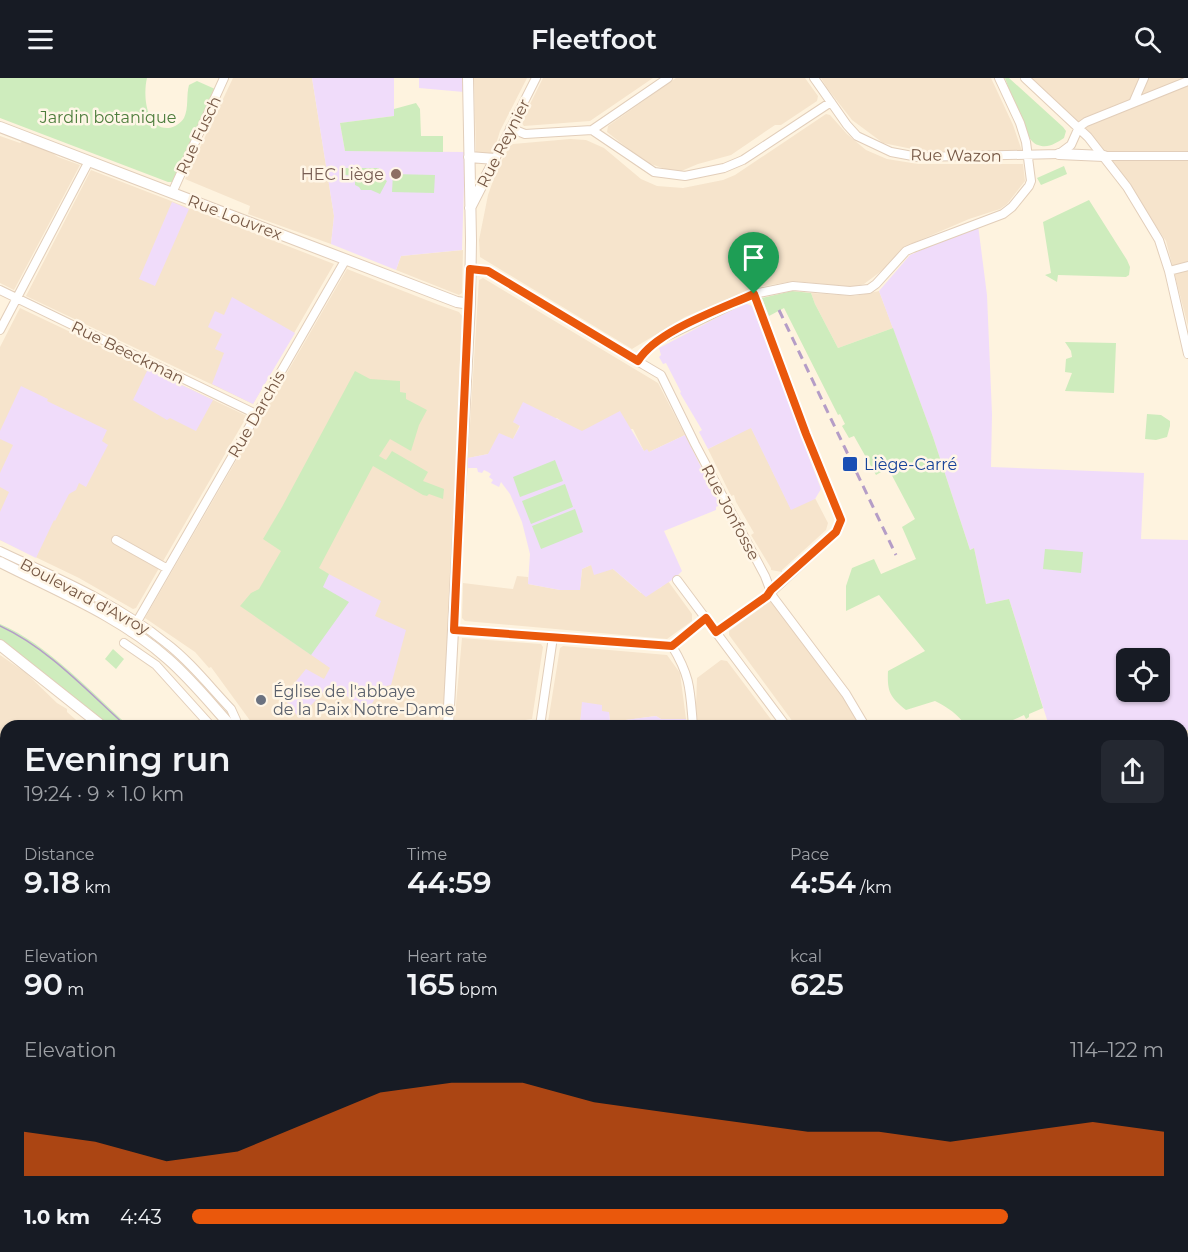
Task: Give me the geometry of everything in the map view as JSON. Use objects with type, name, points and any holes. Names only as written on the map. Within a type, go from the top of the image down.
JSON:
[{"type":"street","name":"Rue Fusch","points":[[172,193],[224,78]]},
{"type":"street","points":[[448,720],[470,304],[468,78]]},
{"type":"street","name":"Rue Reynier","points":[[470,208],[536,78]]},
{"type":"street","points":[[510,128],[525,134],[592,130],[668,78]]},
{"type":"street","name":"Rue Wazon","points":[[814,78],[856,136],[891,152],[918,157],[1059,154],[1104,156]]},
{"type":"street","points":[[638,361],[644,352],[659,340],[754,294],[793,286],[850,291],[869,288],[876,284],[906,251],[1003,214],[1029,186],[1030,181],[1028,156],[1020,123],[999,78]]},
{"type":"street","points":[[1025,78],[1079,127],[1104,156],[1127,187],[1159,240],[1169,271],[1188,354]]},
{"type":"street","points":[[1134,101],[1144,78]]},
{"type":"street","points":[[1059,154],[1071,145],[1079,127],[1086,122],[1188,81]]},
{"type":"street","points":[[592,130],[654,172],[685,176],[724,168],[743,160],[831,102]]},
{"type":"street","name":"Rue Louvrex","points":[[0,127],[457,302],[470,304]]},
{"type":"street","points":[[1104,156],[1188,156]]},
{"type":"street","points":[[469,157],[495,159]]},
{"type":"street","points":[[0,330],[89,161]]},
{"type":"street","name":"Rue Darchis","points":[[131,632],[346,259]]},
{"type":"street","points":[[1169,271],[1188,266]]},
{"type":"street","name":"Rue Jonfosse","points":[[470,269],[488,271],[662,375],[773,597],[846,694],[861,720]]},
{"type":"street","name":"Rue Beeckman","points":[[0,290],[256,414]]},
{"type":"street","points":[[716,632],[767,596],[836,532],[841,520],[754,294]]},
{"type":"street","points":[[116,540],[166,568]]},
{"type":"street","name":"Boulevard d'Avroy","points":[[0,551],[77,588],[137,622],[168,644],[231,709],[236,720]]},
{"type":"street","name":"Boulevard d'Avroy","points":[[0,562],[73,598],[131,632],[168,658],[225,720]]},
{"type":"street","points":[[676,580],[782,720]]},
{"type":"street","points":[[454,630],[672,646],[706,618]]},
{"type":"street","points":[[541,720],[553,637]]},
{"type":"street","name":"Boulevard d'Avroy","points":[[124,643],[156,665],[205,720]]},
{"type":"street","points":[[0,645],[94,720]]},
{"type":"street","points":[[672,646],[684,665],[692,720]]},
{"type":"shaded area","points":[[233,78],[312,78],[334,216],[331,244],[248,214],[250,206],[185,179]]},
{"type":"shaded area","name":"HEC Liège","points":[[312,78],[394,78],[394,116],[340,123],[345,151],[465,152],[462,250],[401,256],[396,270],[331,244],[334,216]]},
{"type":"shaded area","points":[[419,78],[463,78],[464,92],[419,88]]},
{"type":"shaded area","points":[[474,78],[527,78],[500,131],[493,154],[476,152]]},
{"type":"shaded area","points":[[543,78],[653,78],[590,121],[524,126],[521,122]]},
{"type":"shaded area","points":[[676,78],[805,78],[818,96],[817,101],[781,125],[775,125],[731,155],[679,172],[671,171],[645,162],[607,132],[608,126]]},
{"type":"shaded area","points":[[821,78],[991,78],[1013,125],[1022,151],[922,151],[883,143],[852,120]]},
{"type":"shaded area","points":[[1029,78],[1188,78],[1188,326],[1166,241],[1110,158]]},
{"type":"shaded area","points":[[826,114],[830,115],[866,150],[887,159],[918,164],[1023,164],[1025,181],[1007,204],[1000,209],[969,219],[904,247],[884,269],[864,284],[853,287],[793,281],[754,288],[685,317],[632,349],[480,257],[479,240],[488,195],[498,167],[513,144],[570,139],[586,140],[604,148],[641,179],[657,186],[683,188],[723,180],[735,175]]},
{"type":"shaded area","points":[[0,136],[46,149],[58,157],[80,165],[14,290],[0,283]]},
{"type":"shaded area","points":[[91,170],[334,264],[253,404],[26,296]]},
{"type":"shaded area","points":[[172,202],[189,209],[155,286],[139,279]]},
{"type":"shaded area","points":[[978,225],[987,295],[992,414],[991,467],[1144,473],[1141,539],[1188,540],[1188,720],[1047,720],[1009,599],[986,604],[974,548],[970,550],[933,437],[879,291],[910,255]]},
{"type":"shaded area","points":[[463,250],[462,293],[459,295],[396,270],[401,256]]},
{"type":"shaded area","points":[[347,269],[459,312],[462,316],[442,720],[250,720],[211,667],[209,668],[195,652],[145,618]]},
{"type":"shaded area","points":[[483,278],[658,383],[685,435],[649,452],[644,451],[633,429],[582,432],[557,418],[513,422],[520,425],[513,439],[488,454],[468,458],[479,280]]},
{"type":"shaded area","points":[[879,291],[893,328],[838,348],[811,293],[855,296]]},
{"type":"shaded area","points":[[232,297],[295,333],[253,404],[212,384],[224,353],[215,349],[222,334],[208,327],[215,311],[224,315]]},
{"type":"shaded area","points":[[745,303],[752,306],[821,489],[815,499],[791,510],[751,428],[708,449],[699,432],[702,430],[680,393],[666,363],[663,364],[659,357],[661,355],[659,348]]},
{"type":"shaded area","points":[[20,308],[247,416],[136,608],[133,609],[79,578],[0,540],[0,347]]},
{"type":"shaded area","points":[[148,369],[213,400],[196,431],[170,418],[167,420],[133,400]]},
{"type":"shaded area","points":[[21,386],[107,430],[102,441],[108,445],[86,487],[79,483],[76,490],[69,494],[36,558],[0,540],[0,512],[9,492],[0,487],[0,473],[13,445],[0,439],[0,431]]},
{"type":"shaded area","points":[[523,402],[582,431],[620,411],[644,451],[647,449],[649,452],[685,435],[720,505],[716,507],[716,510],[664,531],[682,571],[675,578],[646,597],[613,569],[594,575],[591,565],[582,569],[580,590],[560,590],[528,584],[530,554],[522,522],[510,494],[501,482],[499,487],[491,483],[493,480],[489,477],[491,474],[488,472],[484,470],[482,473],[478,472],[477,468],[468,468],[468,458],[488,454],[499,433],[513,439],[520,426],[513,422]]},
{"type":"shaded area","points":[[751,427],[791,509],[815,498],[828,523],[826,530],[782,572],[771,570],[751,535],[754,533],[734,495],[731,496],[708,449]]},
{"type":"shaded area","points":[[591,565],[613,569],[641,593],[660,588],[668,581],[692,614],[692,621],[667,639],[465,621],[462,618],[463,583],[513,589],[517,576],[528,577],[528,584],[560,590],[580,589],[582,569]]},
{"type":"shaded area","points":[[312,569],[319,569],[381,601],[375,616],[406,630],[391,685],[382,687],[368,710],[330,685],[299,718],[283,697],[306,669],[324,679],[330,668],[278,632]]},
{"type":"shaded area","points":[[769,602],[773,602],[833,681],[857,720],[792,720],[729,635],[729,631]]},
{"type":"shaded area","points":[[462,638],[541,644],[543,647],[532,719],[455,720]]},
{"type":"shaded area","points":[[563,646],[667,655],[680,673],[686,719],[661,719],[656,716],[610,720],[609,713],[582,709],[581,720],[548,720],[560,648]]},
{"type":"shaded area","points":[[0,655],[26,673],[76,720],[0,720]]},
{"type":"shaded area","points":[[721,660],[727,661],[771,720],[697,720],[697,678]]},
{"type":"shaded area","points":[[582,702],[602,705],[602,711],[609,712],[610,720],[580,720]]},
{"type":"shaded area","points":[[656,716],[661,719],[686,719],[625,720]]},
{"type":"green space","name":"Jardin botanique","points":[[0,78],[147,78],[145,93],[150,117],[161,127],[169,128],[184,118],[189,85],[197,81],[215,89],[172,182],[168,182],[0,118]]},
{"type":"green space","points":[[1005,78],[1009,78],[1063,127],[1066,131],[1064,138],[1045,146],[1038,145],[1027,135]]},
{"type":"green space","points":[[416,103],[420,109],[421,136],[443,136],[443,152],[345,151],[340,123],[394,116],[394,109]]},
{"type":"green space","points":[[1064,166],[1067,174],[1041,185],[1037,178]]},
{"type":"green space","points":[[345,168],[379,168],[380,176],[387,181],[380,194],[371,190],[361,190],[355,185],[355,176],[345,175]]},
{"type":"green space","points":[[393,174],[435,175],[434,193],[392,192]]},
{"type":"green space","points":[[1089,200],[1127,260],[1130,267],[1129,275],[1126,277],[1058,275],[1057,282],[1045,275],[1051,273],[1043,222]]},
{"type":"green space","points":[[792,291],[811,293],[838,348],[893,328],[933,437],[970,550],[974,548],[986,604],[1009,599],[1043,708],[1029,714],[1026,719],[1024,715],[1013,720],[961,720],[952,711],[935,701],[906,710],[891,694],[888,671],[925,651],[879,595],[846,611],[846,586],[852,568],[874,559],[881,574],[916,559],[902,527],[915,519],[888,468],[876,475],[854,436],[849,438],[842,426],[845,424],[840,414],[838,415],[784,308],[769,316],[762,298]]},
{"type":"green space","points":[[1065,342],[1116,343],[1114,393],[1065,391],[1072,373],[1065,372],[1066,359],[1072,357]]},
{"type":"green space","points":[[355,371],[370,379],[400,381],[400,392],[406,393],[406,399],[427,410],[419,425],[411,451],[390,439],[379,456],[386,460],[392,451],[428,472],[423,481],[444,489],[443,499],[429,494],[423,495],[373,466],[319,568],[329,574],[323,587],[349,602],[311,655],[240,606],[251,593],[259,589],[281,551],[263,539]]},
{"type":"green space","points":[[1147,414],[1161,415],[1170,421],[1167,437],[1156,440],[1145,439]]},
{"type":"green space","points":[[555,460],[563,481],[520,497],[513,477]]},
{"type":"green space","points":[[565,484],[573,507],[531,524],[522,501]]},
{"type":"green space","points":[[575,509],[583,532],[541,549],[532,526]]},
{"type":"green space","points":[[1045,549],[1083,552],[1081,573],[1043,569]]},
{"type":"green space","points":[[0,624],[17,632],[51,656],[123,720],[96,720],[0,643]]},
{"type":"green space","points":[[113,649],[124,659],[116,669],[105,659]]},
{"type":"tram line","points":[[0,626],[18,635],[51,658],[120,720]]},
{"type":"railway","points":[[779,310],[896,555]]},
{"type":"place","name":"HEC Liège","points":[[396,174]]},
{"type":"place","name":"Liège-Carré","points":[[850,464]]},
{"type":"place","name":"Église de l'abbaye de la Paix Notre-Dame","points":[[261,700]]},
{"type":"route","points":[[470,269],[488,271],[638,361],[650,346],[659,340],[754,294],[841,520],[836,532],[767,596],[728,624],[716,632],[706,618],[672,646],[454,630],[470,269]]}]
